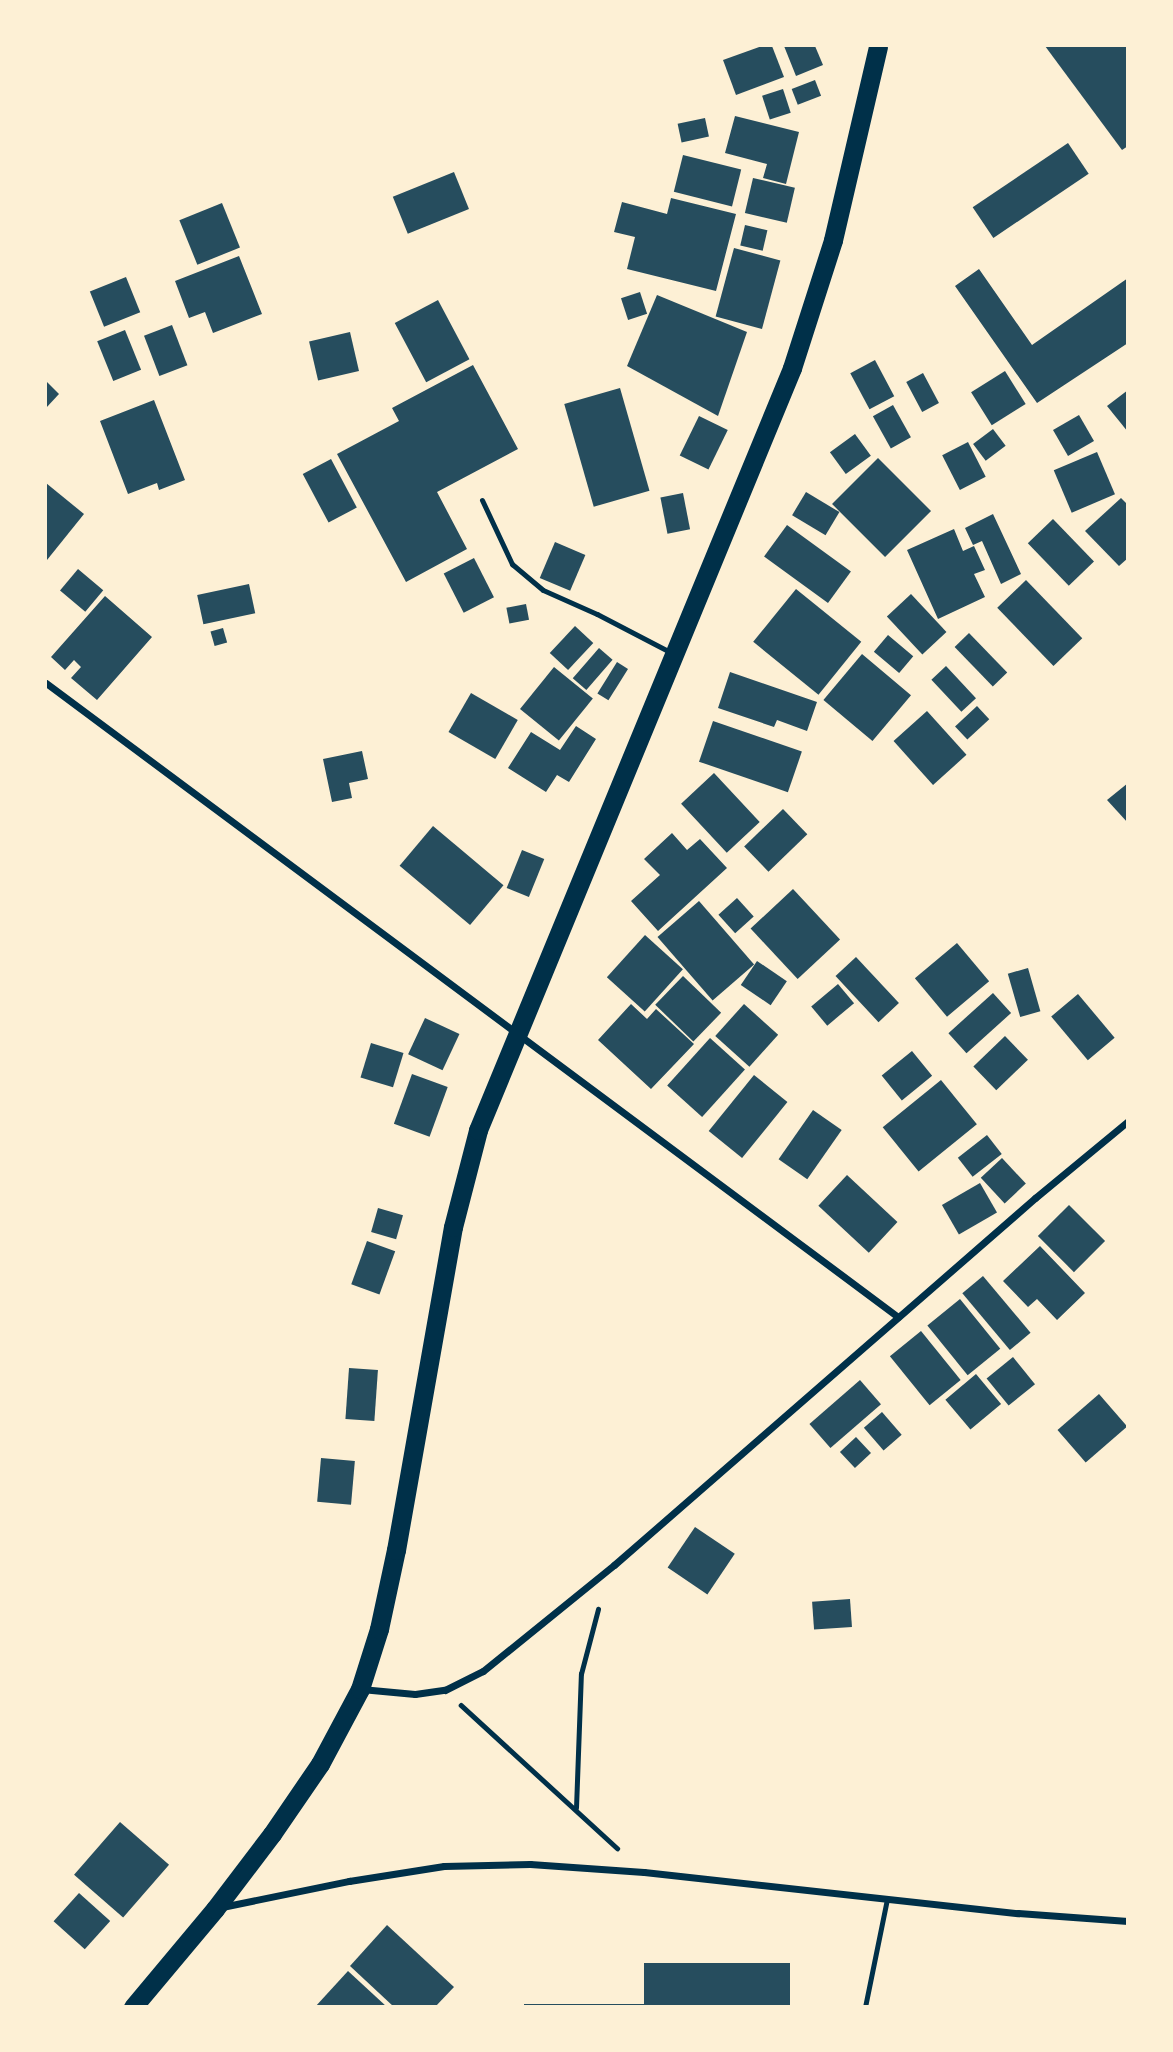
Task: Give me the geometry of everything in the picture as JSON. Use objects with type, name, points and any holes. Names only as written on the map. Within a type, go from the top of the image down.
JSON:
[{"type":"highway","points":[[133,2007],[215,1909],[320,1764],[360,1689],[380,1629],[453,1227],[478,1130],[792,369],[833,240],[878,46]]},
{"type":"street","points":[[46,684],[197,798],[517,1031],[898,1317]]},
{"type":"street","points":[[360,1689],[415,1695],[445,1690],[483,1671],[614,1565],[1128,1121]]},
{"type":"street","points":[[215,1909],[349,1881],[444,1866],[530,1864],[644,1872],[887,1899],[1128,1921]]},
{"type":"lane","points":[[482,500],[512,564],[543,590],[597,614],[674,654]]},
{"type":"lane","points":[[865,2007],[887,1899]]},
{"type":"path","points":[[576,1809],[581,1674],[591,1627],[614,1565]]},
{"type":"path","points":[[445,1690],[644,1872]]},
{"type":"building","points":[[762,46],[772,46],[784,77],[736,95],[723,60]]},
{"type":"building","points":[[784,46],[815,46],[823,65],[796,76]]},
{"type":"building","points":[[1045,46],[1128,46],[1128,146],[1122,150]]},
{"type":"building","points":[[815,80],[821,96],[798,105],[792,89]]},
{"type":"building","points":[[783,89],[791,113],[770,120],[762,96]]},
{"type":"building","points":[[735,116],[799,132],[786,184],[763,178],[767,164],[725,153]]},
{"type":"building","points":[[705,118],[709,137],[682,142],[678,124]]},
{"type":"building","points":[[1068,143],[1089,174],[993,238],[973,207]]},
{"type":"building","points":[[683,155],[741,170],[732,206],[674,192]]},
{"type":"building","points":[[454,172],[469,209],[408,234],[393,197]]},
{"type":"building","points":[[753,178],[795,188],[787,223],[745,213]]},
{"type":"building","points":[[671,198],[736,214],[716,291],[627,269],[635,237],[614,232],[622,202],[667,214]]},
{"type":"building","points":[[222,203],[240,248],[197,265],[179,220]]},
{"type":"building","points":[[745,225],[767,230],[763,251],[740,245]]},
{"type":"building","points":[[734,248],[780,260],[762,329],[716,317]]},
{"type":"building","points":[[239,256],[262,314],[213,333],[205,312],[189,318],[175,281]]},
{"type":"building","points":[[979,269],[1032,345],[1128,278],[1128,343],[1037,403],[955,286]]},
{"type":"building","points":[[126,277],[140,312],[104,327],[90,292]]},
{"type":"building","points":[[640,292],[647,314],[628,320],[621,298]]},
{"type":"building","points":[[657,295],[747,332],[718,416],[627,366]]},
{"type":"building","points":[[438,300],[469,359],[426,382],[395,323]]},
{"type":"building","points":[[172,325],[187,365],[159,376],[144,336]]},
{"type":"building","points":[[125,330],[141,370],[113,381],[97,341]]},
{"type":"building","points":[[350,332],[359,371],[318,380],[309,341]]},
{"type":"building","points":[[875,360],[894,396],[870,409],[850,373]]},
{"type":"building","points":[[473,365],[518,449],[437,492],[467,549],[406,582],[337,454],[399,421],[392,408]]},
{"type":"building","points":[[1005,371],[1026,404],[992,425],[971,392]]},
{"type":"building","points":[[923,373],[939,403],[922,412],[906,382]]},
{"type":"building","points":[[46,381],[59,394],[46,408]]},
{"type":"building","points":[[620,388],[649,491],[594,507],[564,404]]},
{"type":"building","points":[[1128,390],[1128,432],[1107,406]]},
{"type":"building","points":[[154,400],[185,480],[159,490],[157,483],[128,494],[100,421]]},
{"type":"building","points":[[893,405],[911,437],[891,449],[873,416]]},
{"type":"building","points":[[1079,415],[1094,441],[1068,456],[1053,430]]},
{"type":"building","points":[[699,416],[728,430],[708,470],[680,456]]},
{"type":"building","points":[[993,429],[1006,446],[986,461],[973,444]]},
{"type":"building","points":[[855,434],[871,456],[846,474],[830,452]]},
{"type":"building","points":[[968,442],[986,477],[960,490],[942,455]]},
{"type":"building","points":[[1097,452],[1115,494],[1072,513],[1054,470]]},
{"type":"building","points":[[878,458],[931,511],[885,557],[832,504]]},
{"type":"building","points":[[331,459],[357,508],[329,523],[303,474]]},
{"type":"building","points":[[46,483],[84,514],[47,560],[46,558]]},
{"type":"building","points":[[806,492],[839,512],[826,535],[792,515]]},
{"type":"building","points":[[683,493],[690,529],[667,534],[660,497]]},
{"type":"building","points":[[1121,498],[1128,505],[1128,558],[1119,566],[1085,531]]},
{"type":"building","points":[[993,514],[1021,574],[1001,584],[982,541],[973,545],[965,528]]},
{"type":"building","points":[[1053,519],[1094,561],[1069,586],[1028,543]]},
{"type":"building","points":[[787,525],[851,571],[828,603],[764,557]]},
{"type":"building","points":[[954,529],[963,551],[974,546],[985,570],[974,574],[985,597],[938,619],[907,550]]},
{"type":"building","points":[[555,542],[585,555],[570,591],[540,578]]},
{"type":"building","points":[[474,558],[494,597],[464,613],[444,573]]},
{"type":"building","points":[[78,569],[103,590],[85,612],[60,590]]},
{"type":"building","points":[[1026,580],[1082,638],[1053,666],[997,608]]},
{"type":"building","points":[[249,584],[255,613],[203,624],[197,595]]},
{"type":"building","points":[[796,589],[861,642],[818,695],[753,642]]},
{"type":"building","points":[[911,594],[946,632],[922,655],[887,617]]},
{"type":"building","points":[[105,596],[152,637],[97,700],[71,678],[81,667],[74,660],[65,670],[51,657]]},
{"type":"building","points":[[526,604],[529,620],[509,624],[506,608]]},
{"type":"building","points":[[575,626],[593,643],[568,670],[550,653]]},
{"type":"building","points":[[223,628],[227,642],[215,646],[211,632]]},
{"type":"building","points":[[969,633],[1007,673],[993,686],[955,647]]},
{"type":"building","points":[[888,635],[913,656],[899,673],[874,652]]},
{"type":"building","points":[[599,648],[613,660],[586,690],[573,678]]},
{"type":"building","points":[[862,654],[911,695],[872,741],[823,700]]},
{"type":"building","points":[[617,662],[628,669],[608,700],[597,693]]},
{"type":"building","points":[[946,666],[976,698],[961,712],[931,680]]},
{"type":"building","points":[[554,667],[593,698],[559,740],[520,709]]},
{"type":"building","points":[[730,672],[817,702],[807,731],[777,720],[774,727],[718,708]]},
{"type":"building","points":[[471,693],[518,720],[495,759],[448,732]]},
{"type":"building","points":[[977,706],[989,719],[967,740],[955,726]]},
{"type":"building","points":[[927,711],[966,755],[933,785],[894,741]]},
{"type":"building","points":[[713,721],[802,752],[788,792],[699,762]]},
{"type":"building","points":[[576,726],[596,739],[569,782],[557,775],[546,792],[508,768],[531,732],[560,750]]},
{"type":"building","points":[[362,751],[368,779],[349,783],[352,798],[332,802],[323,759]]},
{"type":"building","points":[[714,773],[760,822],[727,853],[681,804]]},
{"type":"building","points":[[1128,783],[1128,823],[1107,800]]},
{"type":"building","points":[[783,809],[807,834],[768,872],[744,847]]},
{"type":"building","points":[[433,826],[503,885],[470,925],[400,866]]},
{"type":"building","points":[[672,833],[687,850],[700,839],[727,868],[658,931],[631,901],[660,875],[644,859]]},
{"type":"building","points":[[522,850],[544,859],[529,897],[507,888]]},
{"type":"building","points":[[793,889],[840,939],[798,979],[751,929]]},
{"type":"building","points":[[737,898],[754,917],[735,933],[718,915]]},
{"type":"building","points":[[699,901],[754,964],[713,1000],[657,937]]},
{"type":"building","points":[[645,935],[683,969],[645,1011],[607,977]]},
{"type":"building","points":[[957,943],[989,981],[947,1017],[915,978]]},
{"type":"building","points":[[856,957],[899,1003],[878,1022],[836,976]]},
{"type":"building","points":[[757,961],[787,981],[771,1005],[741,985]]},
{"type":"building","points":[[1028,968],[1040,1011],[1020,1017],[1008,974]]},
{"type":"building","points":[[683,976],[721,1013],[693,1042],[655,1005]]},
{"type":"building","points":[[838,984],[854,1003],[827,1026],[811,1006]]},
{"type":"building","points":[[993,993],[1011,1013],[966,1053],[948,1033]]},
{"type":"building","points":[[1078,994],[1115,1038],[1088,1060],[1051,1016]]},
{"type":"building","points":[[631,1004],[647,1019],[656,1009],[694,1044],[651,1089],[598,1040]]},
{"type":"building","points":[[744,1004],[778,1035],[749,1067],[715,1036]]},
{"type":"building","points":[[425,1018],[459,1034],[443,1070],[408,1054]]},
{"type":"building","points":[[1005,1036],[1028,1060],[996,1090],[973,1067]]},
{"type":"building","points":[[710,1038],[745,1069],[702,1117],[667,1086]]},
{"type":"building","points":[[371,1043],[404,1053],[393,1087],[360,1077]]},
{"type":"building","points":[[912,1051],[932,1076],[902,1100],[882,1076]]},
{"type":"building","points":[[412,1074],[448,1087],[430,1137],[394,1124]]},
{"type":"building","points":[[754,1075],[787,1102],[742,1158],[709,1131]]},
{"type":"building","points":[[941,1080],[977,1124],[919,1171],[883,1127]]},
{"type":"building","points":[[813,1110],[842,1130],[807,1179],[779,1159]]},
{"type":"building","points":[[987,1135],[1002,1154],[973,1177],[958,1158]]},
{"type":"building","points":[[1002,1158],[1026,1184],[1005,1203],[981,1178]]},
{"type":"building","points":[[847,1175],[897,1222],[869,1253],[818,1206]]},
{"type":"building","points":[[980,1183],[997,1212],[959,1234],[942,1205]]},
{"type":"building","points":[[1069,1205],[1105,1241],[1074,1272],[1038,1236]]},
{"type":"building","points":[[378,1208],[403,1215],[396,1239],[371,1232]]},
{"type":"building","points":[[367,1241],[395,1251],[379,1294],[351,1284]]},
{"type":"building","points":[[1040,1246],[1085,1293],[1057,1320],[1037,1299],[1028,1307],[1003,1281]]},
{"type":"building","points":[[983,1276],[1031,1333],[1010,1350],[962,1293]]},
{"type":"building","points":[[960,1299],[1000,1349],[968,1375],[927,1325]]},
{"type":"building","points":[[921,1331],[961,1380],[930,1405],[890,1356]]},
{"type":"building","points":[[1013,1357],[1035,1384],[1009,1406],[987,1378]]},
{"type":"building","points":[[349,1368],[378,1370],[374,1421],[345,1419]]},
{"type":"building","points":[[976,1374],[1001,1404],[970,1430],[945,1400]]},
{"type":"building","points":[[860,1380],[881,1404],[830,1448],[809,1424]]},
{"type":"building","points":[[1099,1394],[1127,1426],[1086,1463],[1057,1430]]},
{"type":"building","points":[[882,1412],[902,1435],[884,1450],[864,1428]]},
{"type":"building","points":[[856,1437],[871,1453],[855,1468],[840,1452]]},
{"type":"building","points":[[321,1458],[355,1461],[351,1505],[317,1502]]},
{"type":"building","points":[[695,1527],[735,1554],[707,1594],[668,1568]]},
{"type":"building","points":[[850,1599],[852,1627],[814,1630],[812,1602]]},
{"type":"building","points":[[120,1822],[169,1865],[123,1917],[74,1875]]},
{"type":"building","points":[[79,1893],[110,1921],[85,1949],[54,1921]]},
{"type":"building","points":[[387,1925],[454,1987],[435,2007],[394,2007],[350,1966]]},
{"type":"building","points":[[644,1963],[790,1963],[790,2007],[524,2007],[524,2004],[644,2004]]},
{"type":"building","points":[[348,1971],[387,2007],[315,2007]]}]
